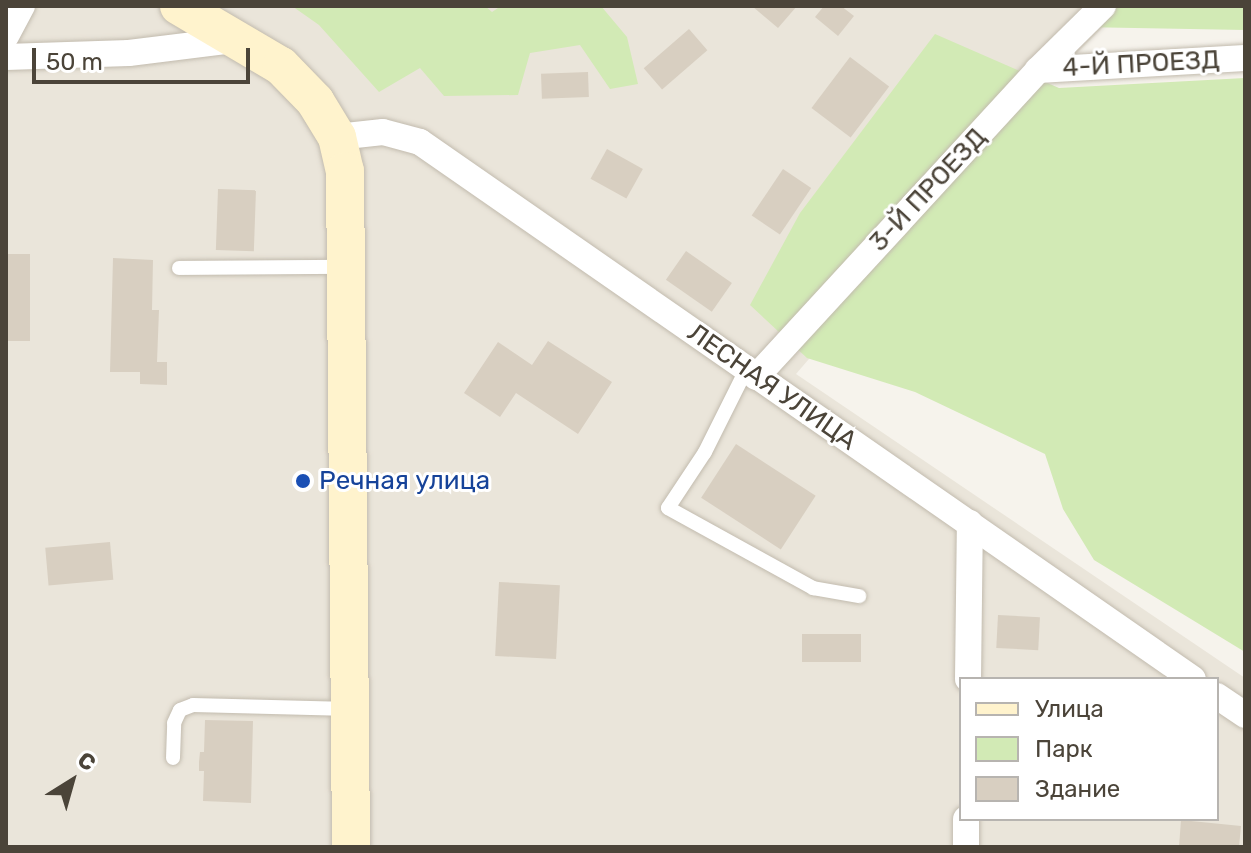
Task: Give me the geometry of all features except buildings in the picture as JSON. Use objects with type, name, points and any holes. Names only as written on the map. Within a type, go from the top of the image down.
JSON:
[{"type":"main road","points":[[187,8],[281,66],[315,101],[337,137],[345,171],[351,847]]},
{"type":"street","points":[[6,36],[22,6]]},
{"type":"street","name":"3-Й ПРОЕЗД","points":[[751,373],[1038,70],[1103,6]]},
{"type":"street","points":[[6,57],[129,53],[241,39]]},
{"type":"street","name":"4-Й ПРОЕЗД","points":[[1038,70],[1245,58]]},
{"type":"street","name":"ЛЕСНАЯ УЛИЦА","points":[[337,137],[383,132],[420,142],[1190,677]]},
{"type":"street","points":[[968,677],[970,523]]},
{"type":"street","points":[[1219,697],[1245,715]]},
{"type":"street","points":[[966,821],[966,847]]},
{"type":"lane","points":[[179,268],[347,267]]},
{"type":"lane","points":[[751,373],[668,508],[813,588],[859,596]]},
{"type":"lane","points":[[173,758],[174,723],[180,710],[193,705],[350,709]]},
{"type":"shaded area","points":[[6,6],[1124,6],[1045,85],[796,374],[1245,678],[1245,847],[6,847]]},
{"type":"green space","points":[[292,6],[485,6],[492,12],[501,6],[601,6],[627,37],[638,84],[610,89],[580,45],[530,53],[518,95],[444,96],[420,68],[379,92],[319,25]]},
{"type":"green space","points":[[1102,6],[1245,6],[1245,30],[1080,27]]},
{"type":"green space","points":[[935,34],[1059,88],[1245,78],[1245,652],[1094,560],[1063,509],[1045,454],[915,392],[807,358],[750,305],[800,213]]},
{"type":"place","name":"Речная улица","points":[[303,481]]}]
